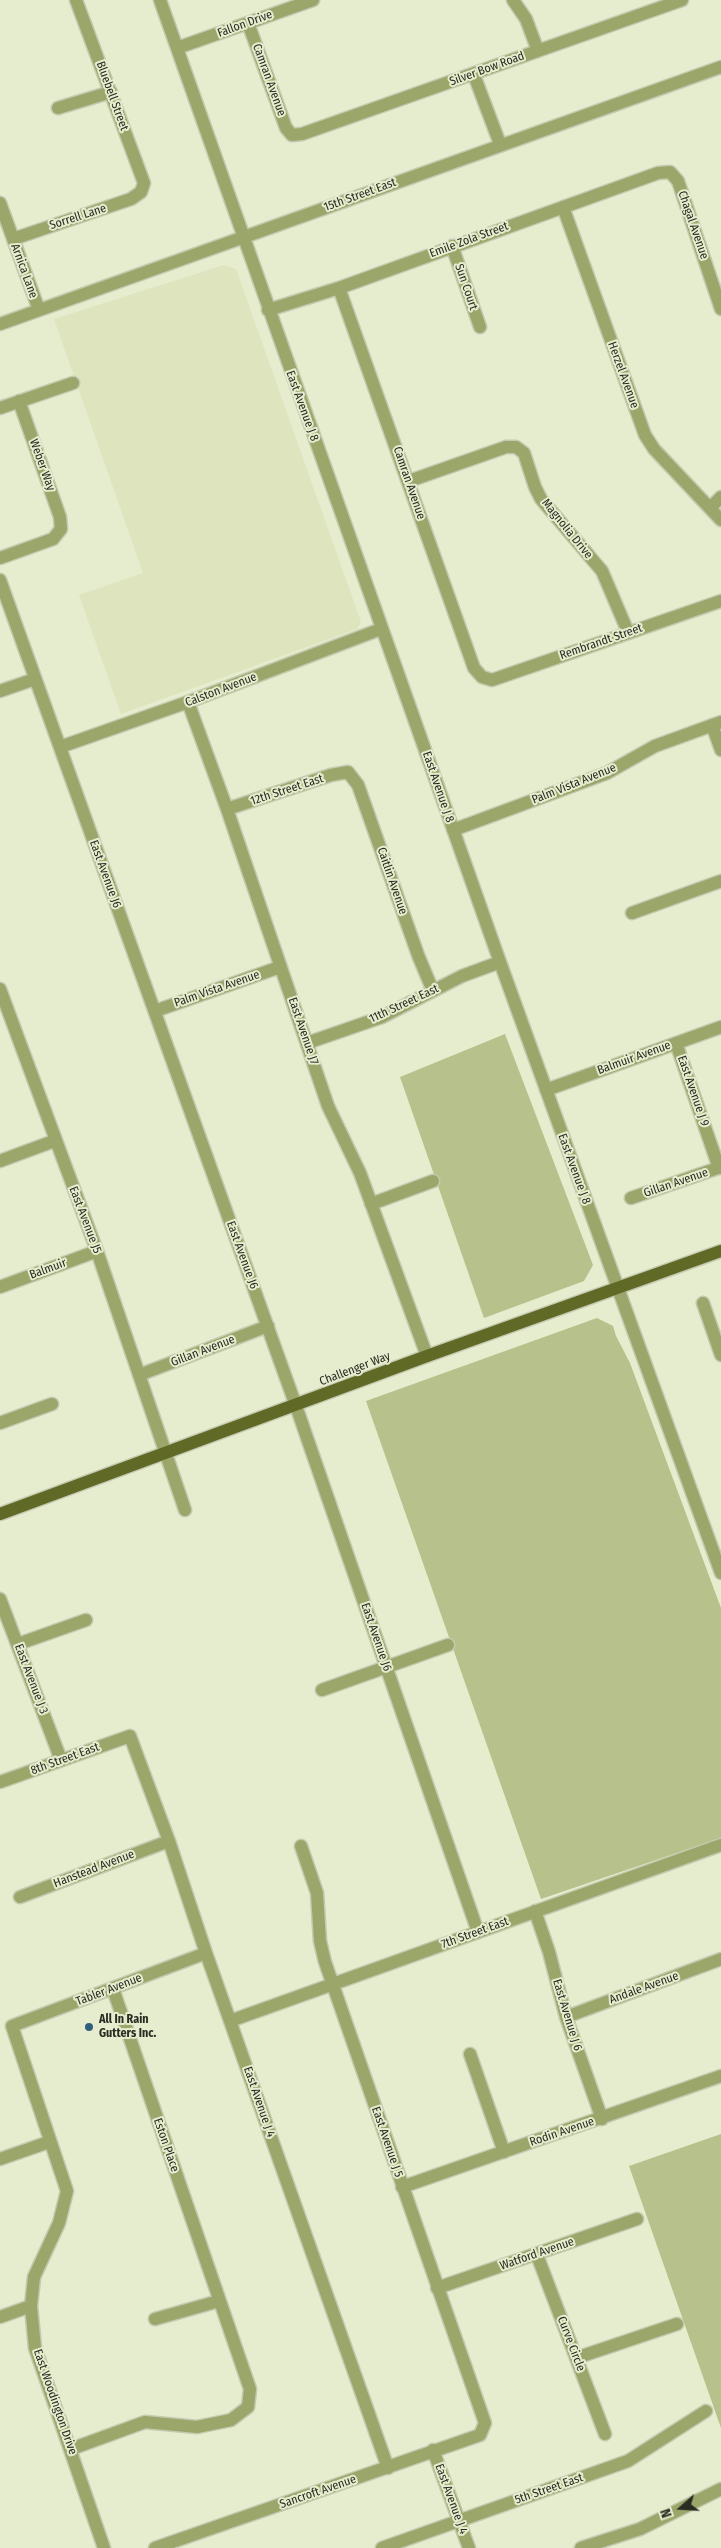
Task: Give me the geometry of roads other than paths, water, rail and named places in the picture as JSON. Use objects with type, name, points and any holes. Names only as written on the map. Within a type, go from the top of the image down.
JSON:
[{"type":"main road","name":"Challenger Way","points":[[0,1514],[427,1356],[721,1251]]},
{"type":"street","name":"Bluebell Street","points":[[76,0],[144,183],[141,192]]},
{"type":"street","name":"East Avenue J 8","points":[[160,0],[242,238],[617,1289],[716,1542],[721,1573]]},
{"type":"street","name":"Fallon Drive","points":[[177,48],[313,0]]},
{"type":"street","points":[[513,0],[526,18],[538,51]]},
{"type":"street","name":"Silver Bow Road","points":[[292,135],[302,134],[474,75],[682,0]]},
{"type":"street","name":"Camran Avenue","points":[[248,23],[286,128],[292,135]]},
{"type":"street","name":"15th Street East","points":[[0,324],[500,144],[721,67]]},
{"type":"street","points":[[474,75],[500,144]]},
{"type":"street","points":[[58,108],[111,92]]},
{"type":"street","name":"Emile Zola Street","points":[[268,310],[339,288],[658,173],[670,172]]},
{"type":"street","name":"Chagal Avenue","points":[[670,172],[678,181],[721,309]]},
{"type":"street","name":"Sorrell Lane","points":[[13,239],[131,199],[141,192]]},
{"type":"street","name":"Arnica Lane","points":[[0,203],[39,310]]},
{"type":"street","name":"Herzel Avenue","points":[[563,207],[645,435],[654,450],[721,520]]},
{"type":"street","name":"Sun Court","points":[[452,246],[480,327]]},
{"type":"street","name":"Camran Avenue","points":[[339,288],[474,668],[482,677]]},
{"type":"street","points":[[0,408],[73,383]]},
{"type":"street","name":"Weber Way","points":[[0,558],[54,539],[61,529],[60,517],[19,401]]},
{"type":"street","name":"Magnolia Drive","points":[[408,481],[506,447],[516,448],[524,453],[541,499],[602,571],[628,632]]},
{"type":"street","points":[[710,508],[721,497]]},
{"type":"street","name":"East Avenue J6","points":[[0,580],[268,1326],[478,1932]]},
{"type":"street","name":"Rembrandt Street","points":[[482,677],[492,680],[721,601]]},
{"type":"street","name":"Calston Avenue","points":[[60,747],[188,702],[382,629]]},
{"type":"street","points":[[0,691],[36,679]]},
{"type":"street","name":"East Avenue J7","points":[[188,702],[227,809],[328,1106],[360,1172],[427,1356]]},
{"type":"street","points":[[716,723],[721,750]]},
{"type":"street","name":"Palm Vista Avenue","points":[[453,830],[606,773],[655,746],[716,723]]},
{"type":"street","name":"12th Street East","points":[[227,809],[331,775],[348,772]]},
{"type":"street","name":"Caitlin Avenue","points":[[348,772],[358,785],[418,955],[433,991]]},
{"type":"street","points":[[632,913],[721,881]]},
{"type":"street","name":"11th Street East","points":[[307,1043],[382,1017],[462,976],[500,962]]},
{"type":"street","name":"Palm Vista Avenue","points":[[155,1011],[280,967]]},
{"type":"street","name":"East Avenue J5","points":[[0,989],[54,1141],[97,1251],[165,1453]]},
{"type":"street","name":"Balmuir Avenue","points":[[546,1090],[721,1026]]},
{"type":"street","name":"East Avenue J 9","points":[[676,1043],[720,1167]]},
{"type":"street","points":[[0,1161],[54,1141]]},
{"type":"street","name":"Gillan Avenue","points":[[631,1198],[720,1167]]},
{"type":"street","points":[[372,1204],[433,1181]]},
{"type":"street","name":"Balmuir","points":[[0,1287],[97,1251]]},
{"type":"street","points":[[703,1303],[721,1355]]},
{"type":"street","name":"Gillan Avenue","points":[[139,1375],[268,1326]]},
{"type":"street","points":[[0,1423],[52,1404]]},
{"type":"street","points":[[165,1453],[185,1510]]},
{"type":"street","name":"East Avenue J 3","points":[[0,1599],[62,1760]]},
{"type":"street","points":[[18,1644],[86,1620]]},
{"type":"street","points":[[322,1690],[448,1645]]},
{"type":"street","name":"8th Street East","points":[[0,1782],[130,1736]]},
{"type":"street","name":"East Avenue J 4","points":[[130,1736],[169,1841],[230,2022],[388,2468]]},
{"type":"street","name":"Hanstead Avenue","points":[[20,1897],[169,1841]]},
{"type":"street","name":"7th Street East","points":[[230,2022],[721,1845]]},
{"type":"street","name":"East Avenue J 5","points":[[301,1846],[315,1888],[322,1951],[332,1984],[485,2423],[480,2435]]},
{"type":"street","name":"East Avenue J 6","points":[[535,1911],[549,1952],[566,2017],[602,2119]]},
{"type":"street","name":"Tabler Avenue","points":[[12,2026],[206,1952]]},
{"type":"street","name":"Andale Avenue","points":[[566,2017],[721,1959]]},
{"type":"street","name":"Eston Place","points":[[113,1989],[219,2302]]},
{"type":"street","name":"East Woodington Drive","points":[[12,2026],[49,2142],[67,2191],[59,2223],[34,2277],[31,2306],[36,2348],[72,2449],[104,2548]]},
{"type":"street","points":[[470,2054],[504,2152]]},
{"type":"street","name":"Rodin Avenue","points":[[402,2186],[602,2119],[721,2076]]},
{"type":"street","points":[[0,2159],[49,2142]]},
{"type":"street","name":"Watford Avenue","points":[[437,2288],[637,2219]]},
{"type":"street","name":"Curve Circle","points":[[537,2255],[606,2434]]},
{"type":"street","points":[[72,2449],[146,2422],[197,2426],[231,2420],[248,2408],[250,2389],[219,2302],[155,2319]]},
{"type":"street","points":[[0,2317],[31,2306]]},
{"type":"street","points":[[576,2358],[677,2324]]},
{"type":"street","name":"5th Street East","points":[[382,2548],[628,2461],[706,2411]]},
{"type":"street","name":"Sancroft Avenue","points":[[155,2548],[480,2435]]},
{"type":"street","name":"East Avenue J 4","points":[[433,2450],[468,2548]]},
{"type":"street","points":[[581,2548],[640,2529],[721,2489]]},
{"type":"place","name":"All In Rain Gutters Inc.","points":[[89,2027]]}]
